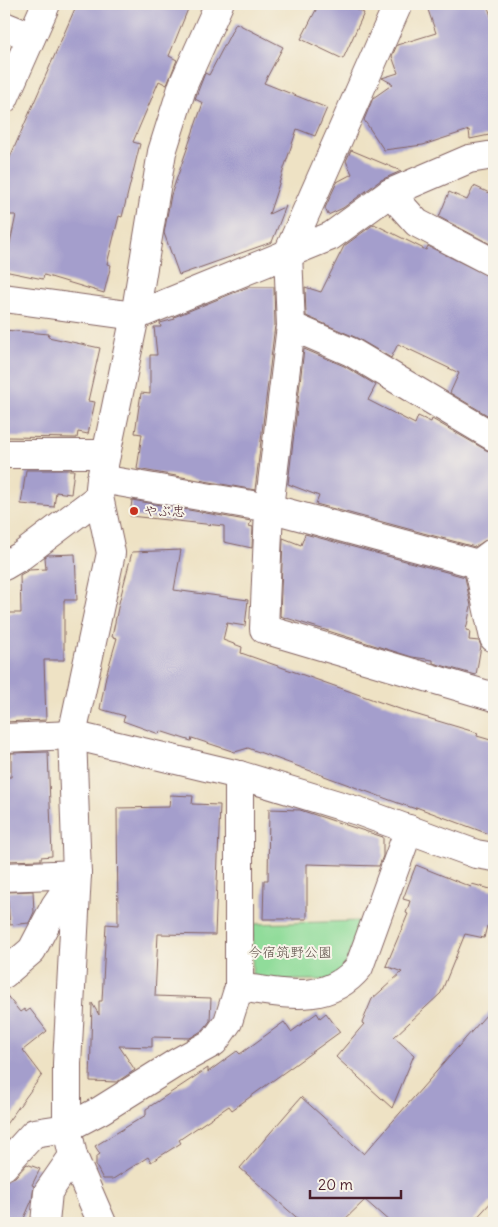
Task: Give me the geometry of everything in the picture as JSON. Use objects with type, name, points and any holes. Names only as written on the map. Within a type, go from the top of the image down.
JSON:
[{"type":"street","points":[[4,98],[46,4]]},
{"type":"street","points":[[102,1223],[73,1156],[67,1128],[66,1064],[77,874],[72,735],[111,553],[102,477],[135,316],[162,152],[183,85],[219,4]]},
{"type":"street","points":[[398,4],[288,253],[292,326],[269,508],[264,629],[494,697]]},
{"type":"street","points":[[4,26],[31,37]]},
{"type":"street","points":[[4,298],[135,316],[331,236],[390,193],[469,159],[494,155]]},
{"type":"street","points":[[390,193],[417,222],[494,263]]},
{"type":"street","points":[[292,326],[351,352],[494,437]]},
{"type":"street","points":[[4,454],[102,477],[269,508],[486,558],[494,638]]},
{"type":"street","points":[[4,566],[21,556],[102,477]]},
{"type":"street","points":[[4,738],[72,735],[239,775],[409,829],[476,854],[494,857]]},
{"type":"street","points":[[4,1166],[34,1133],[67,1128],[214,1042],[228,1022],[239,987],[239,775]]},
{"type":"street","points":[[239,987],[299,995],[328,990],[348,980],[359,967],[409,829]]},
{"type":"street","points":[[4,877],[77,874]]},
{"type":"street","points":[[4,974],[32,950],[55,906],[77,874]]},
{"type":"street","points":[[46,1223],[48,1192],[73,1156]]},
{"type":"green space","name":"今宿筑野公園","points":[[361,921],[343,971],[327,980],[252,980],[253,924]]},
{"type":"building","points":[[77,4],[190,4],[169,56],[177,60],[167,85],[159,81],[133,142],[140,144],[122,217],[119,216],[107,264],[111,265],[104,293],[44,275],[43,279],[4,271],[16,215],[4,215],[4,171]]},
{"type":"building","points":[[319,4],[345,4],[364,13],[343,59],[301,39]]},
{"type":"building","points":[[426,4],[487,4],[494,25],[494,134],[470,139],[469,130],[423,145],[384,150],[364,120],[373,98],[393,84],[382,78],[398,73],[392,56],[397,45],[436,33]]},
{"type":"building","points":[[236,23],[283,47],[264,83],[327,108],[315,136],[297,129],[269,214],[286,206],[272,242],[179,275],[164,233],[171,195],[203,103],[195,99],[198,91],[205,73],[209,75]]},
{"type":"building","points":[[351,150],[401,171],[381,180],[343,208],[328,215],[325,208],[337,182],[352,174],[346,161]]},
{"type":"building","points":[[474,186],[494,195],[494,246],[439,217],[449,192],[467,200]]},
{"type":"building","points":[[374,224],[426,250],[428,246],[494,279],[494,419],[450,393],[459,373],[398,344],[391,358],[357,338],[306,316],[305,287],[321,292],[344,246]]},
{"type":"building","points":[[248,287],[274,287],[275,325],[255,490],[137,469],[142,434],[135,433],[141,393],[150,394],[150,355],[157,355],[154,327],[161,327],[160,323],[175,319],[174,317]]},
{"type":"building","points":[[4,330],[49,334],[48,337],[100,348],[88,401],[95,402],[88,434],[78,432],[77,438],[4,437]]},
{"type":"building","points":[[304,349],[344,366],[376,385],[368,400],[415,424],[418,416],[431,422],[432,419],[494,453],[494,520],[487,539],[475,547],[316,504],[319,496],[288,484]]},
{"type":"building","points":[[26,470],[74,470],[71,494],[56,492],[54,507],[21,504]]},
{"type":"building","points":[[132,500],[251,521],[249,526],[253,527],[252,548],[224,542],[224,526],[130,516]]},
{"type":"building","points":[[305,534],[465,577],[471,606],[466,630],[470,631],[469,640],[479,641],[481,646],[476,675],[433,663],[433,660],[412,657],[280,616],[283,538],[301,545]]},
{"type":"building","points":[[181,550],[174,590],[248,600],[245,626],[227,623],[223,640],[242,647],[241,653],[411,713],[478,733],[477,736],[494,741],[494,836],[248,748],[235,752],[192,738],[191,741],[160,731],[159,734],[123,721],[125,716],[100,709],[106,676],[117,638],[112,637],[132,552]]},
{"type":"building","points":[[75,554],[77,600],[64,600],[64,660],[44,660],[46,720],[4,722],[4,613],[21,613],[20,575],[29,570],[46,569],[45,557],[48,555]]},
{"type":"building","points":[[48,752],[52,856],[41,857],[41,860],[5,861],[4,777],[11,777],[11,753]]},
{"type":"building","points":[[170,795],[193,796],[192,804],[220,805],[215,935],[158,934],[155,996],[211,998],[210,1021],[203,1030],[190,1038],[152,1037],[152,1047],[119,1046],[135,1070],[117,1082],[90,1081],[92,1003],[99,1015],[99,1001],[102,1001],[106,924],[118,925],[117,808],[169,807]]},
{"type":"building","points":[[269,809],[300,810],[383,837],[383,856],[379,866],[307,864],[307,919],[263,919],[264,880],[268,880]]},
{"type":"building","points":[[416,865],[471,887],[472,884],[494,890],[494,927],[487,926],[484,938],[465,934],[441,993],[394,1037],[414,1055],[392,1108],[336,1057],[364,1024],[362,1023],[372,999],[402,972],[386,966],[408,914],[406,913],[410,901],[403,899]]},
{"type":"building","points":[[33,891],[34,912],[29,923],[10,925],[7,892]]},
{"type":"building","points":[[4,992],[20,1012],[24,1009],[26,1012],[30,1009],[47,1031],[23,1050],[42,1075],[4,1127]]},
{"type":"building","points":[[494,1006],[494,1199],[472,1223],[391,1223],[365,1200],[341,1223],[303,1223],[240,1168],[301,1097],[364,1154]]},
{"type":"building","points":[[317,1013],[320,1018],[326,1013],[340,1032],[232,1110],[229,1106],[179,1140],[181,1143],[151,1162],[148,1157],[113,1179],[103,1179],[96,1166],[96,1157],[100,1154],[95,1146],[146,1115],[146,1109],[208,1068],[208,1072],[237,1051],[240,1054],[284,1022],[291,1032]]},
{"type":"building","points":[[27,1164],[40,1169],[32,1185],[34,1186],[32,1200],[22,1223],[4,1223],[4,1181],[15,1177]]},
{"type":"place","name":"やぶ忠","points":[[134,511]]}]
